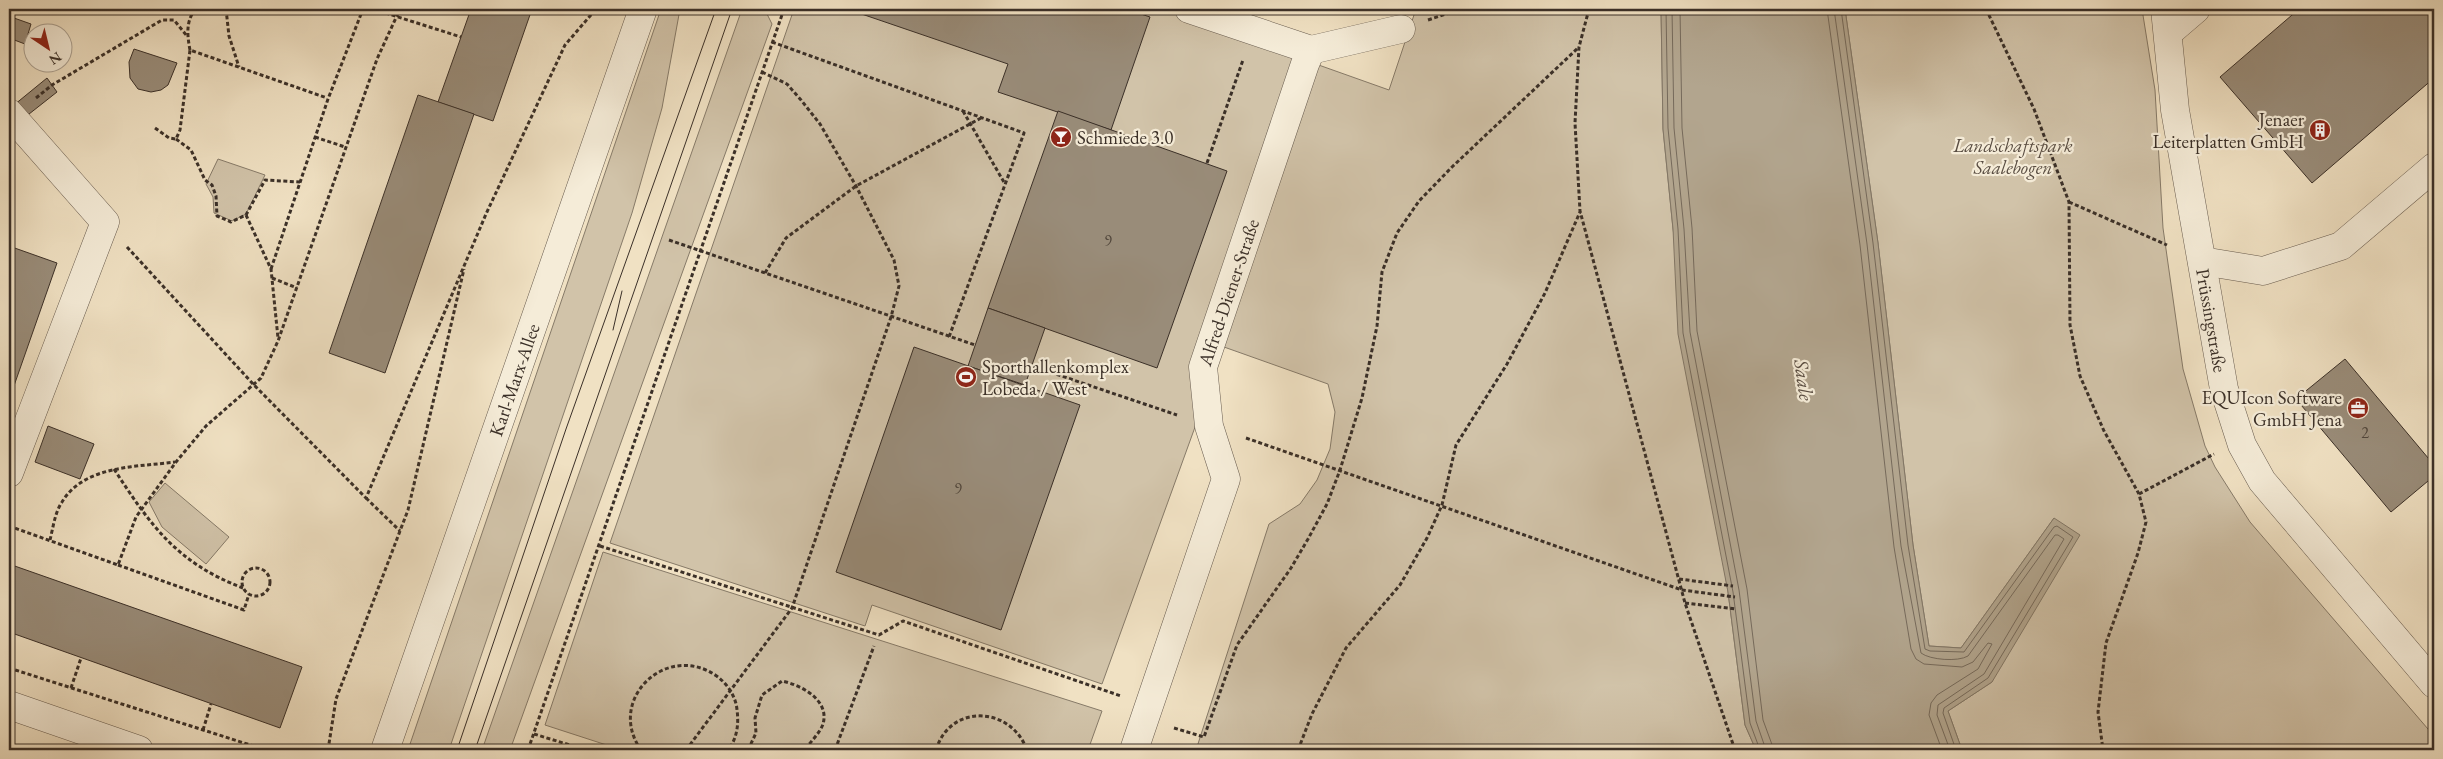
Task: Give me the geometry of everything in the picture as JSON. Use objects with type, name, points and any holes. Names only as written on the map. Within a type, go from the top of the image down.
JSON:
[{"type":"street","name":"Karl-Marx-Allee","points":[[385,750],[643,9]]},
{"type":"street","points":[[1189,9],[1253,31],[1308,57],[1401,29]]},
{"type":"street","points":[[2166,21],[2196,9]]},
{"type":"street","name":"Prüssingstraße","points":[[2166,21],[2175,110],[2224,389],[2242,445],[2262,481],[2434,684]]},
{"type":"street","name":"Alfred-Diener-Straße","points":[[1134,750],[1226,479],[1209,426],[1203,368],[1308,57]]},
{"type":"street","points":[[9,113],[105,222],[9,473]]},
{"type":"street","points":[[2202,261],[2263,271],[2341,246],[2434,167]]},
{"type":"street","points":[[9,705],[139,750]]},
{"type":"path","points":[[9,13],[10,9]]},
{"type":"path","points":[[176,140],[180,130],[190,50],[187,36],[188,19],[195,9]]},
{"type":"path","points":[[226,9],[229,36],[239,67]]},
{"type":"path","points":[[271,269],[328,98],[363,9]]},
{"type":"path","points":[[373,9],[461,37]]},
{"type":"path","points":[[118,565],[136,517],[176,462],[206,426],[261,378],[278,342],[377,58],[400,9]]},
{"type":"path","points":[[366,498],[466,260],[565,45],[596,9]]},
{"type":"path","points":[[528,750],[600,546],[699,250],[784,9]]},
{"type":"path","points":[[1589,9],[1579,47],[1575,123],[1580,211],[1685,603],[1735,750]]},
{"type":"path","points":[[1986,9],[2034,109],[2069,202],[2070,325],[2080,376],[2104,431],[2140,494],[2146,522],[2138,553],[2106,643],[2098,712],[2103,750]]},
{"type":"path","points":[[52,85],[162,20],[174,20],[187,36]]},
{"type":"path","points":[[1207,163],[1253,31]]},
{"type":"path","points":[[772,42],[1024,133],[950,337]]},
{"type":"path","points":[[600,546],[879,635],[903,621],[1134,700],[1145,720],[1204,737],[1237,645],[1291,568],[1327,504],[1340,470],[1362,398],[1377,326],[1382,272],[1397,233],[1419,201],[1452,167],[1579,47]]},
{"type":"path","points":[[190,50],[328,98]]},
{"type":"path","points":[[686,750],[792,608],[891,317],[899,286],[894,260],[856,186],[820,124],[787,84],[762,72]]},
{"type":"path","points":[[963,110],[969,124],[1005,184]]},
{"type":"path","points":[[765,273],[786,238],[856,186],[982,117]]},
{"type":"path","points":[[155,128],[191,150],[205,180],[212,186],[216,196],[217,216],[231,222],[246,215],[265,180],[300,182]]},
{"type":"path","points":[[315,138],[345,147]]},
{"type":"path","points":[[2069,202],[2202,261]]},
{"type":"path","points":[[1298,750],[1312,714],[1346,648],[1400,585],[1427,538],[1442,505],[1456,445],[1507,364],[1545,293],[1580,211]]},
{"type":"path","points":[[246,215],[271,269],[278,342]]},
{"type":"path","points":[[105,222],[254,385],[400,531]]},
{"type":"path","points":[[669,240],[975,345]]},
{"type":"path","points":[[328,750],[336,699],[408,510],[466,260]]},
{"type":"path","points":[[272,278],[297,288]]},
{"type":"path","points":[[1032,366],[1168,412]]},
{"type":"path","points":[[2140,494],[2217,452],[2242,445]]},
{"type":"path","points":[[1280,450],[1682,590],[1734,597]]},
{"type":"path","points":[[50,540],[62,502],[83,480],[114,469],[176,462]]},
{"type":"path","points":[[114,469],[141,510],[182,556],[217,578],[243,588],[249,594],[258,595],[266,591],[270,582],[267,573],[260,568],[246,570],[242,578],[243,588]]},
{"type":"path","points":[[9,526],[244,610],[249,594]]},
{"type":"path","points":[[1679,579],[1733,586]]},
{"type":"path","points":[[1685,603],[1736,609]]},
{"type":"path","points":[[835,750],[874,646]]},
{"type":"path","points":[[71,688],[81,658]]},
{"type":"path","points":[[641,750],[631,729],[634,699],[642,686],[653,675],[666,668],[681,665],[696,666],[710,672],[722,681],[731,692],[737,706],[738,720],[736,734],[728,750]]},
{"type":"path","points":[[9,668],[266,750]]},
{"type":"path","points":[[748,750],[756,733],[755,718],[762,695],[782,681],[793,684],[812,694],[822,708],[823,724],[805,750]]},
{"type":"path","points":[[203,730],[211,704]]},
{"type":"path","points":[[936,750],[938,742],[948,729],[961,720],[977,716],[994,717],[1008,724],[1020,735],[1027,750]]},
{"type":"path","points":[[534,734],[586,750]]},
{"type":"green space","points":[[661,9],[680,9],[662,108],[632,213],[449,750],[408,750]]},
{"type":"green space","points":[[742,9],[765,10],[772,24],[510,750],[482,750]]},
{"type":"green space","points":[[794,9],[1161,9],[1389,90],[1416,9],[1661,9],[1663,129],[1673,229],[1728,592],[1745,725],[1756,750],[1196,750],[1269,524],[1300,504],[1317,480],[1330,449],[1335,412],[1328,384],[1224,347],[1102,684],[872,605],[865,626],[610,543]]},
{"type":"green space","name":"Landschaftspark Saalebogen","points":[[1845,9],[2142,9],[2155,90],[2163,228],[2183,369],[2205,446],[2215,467],[2250,522],[2434,736],[2434,750],[1962,750],[1948,711],[1992,682],[2054,518],[1961,648],[1929,646],[1913,545],[1878,243]]},
{"type":"green space","points":[[218,159],[265,175],[246,214],[232,221],[214,213],[213,197],[206,184]]},
{"type":"green space","points":[[165,483],[229,537],[206,564],[162,527],[149,502]]},
{"type":"green space","points":[[603,552],[1102,711],[1088,750],[622,750],[545,725]]},
{"type":"water","name":"Saale","points":[[1661,9],[1845,9],[1878,243],[1913,545],[1929,646],[1961,648],[2054,518],[2080,535],[1992,682],[1948,711],[1962,750],[1756,750],[1745,725],[1728,592],[1678,334],[1673,229],[1663,129]]},
{"type":"building","points":[[471,9],[532,9],[493,121],[438,102]]},
{"type":"building","points":[[847,9],[1126,9],[1150,17],[1111,130],[998,92],[1008,64]]},
{"type":"building","name":"Jenaer Leiterplatten GmbH","points":[[2299,9],[2434,9],[2434,78],[2312,183],[2220,77]]},
{"type":"building","points":[[14,18],[25,22],[22,22],[22,43],[9,38]]},
{"type":"building","points":[[134,49],[177,63],[168,85],[161,90],[151,92],[138,89],[130,78],[129,62]]},
{"type":"building","points":[[47,78],[57,92],[24,118],[14,105]]},
{"type":"building","points":[[418,95],[474,114],[385,373],[329,353]]},
{"type":"building","points":[[1058,111],[1227,171],[1157,368],[988,308]]},
{"type":"building","points":[[9,246],[57,263],[9,400]]},
{"type":"building","points":[[988,308],[1045,328],[1025,385],[968,366]]},
{"type":"building","points":[[914,347],[1080,405],[1001,630],[836,572]]},
{"type":"building","points":[[2345,359],[2434,465],[2434,476],[2391,512],[2296,399]]},
{"type":"building","points":[[48,426],[94,444],[80,479],[35,462]]},
{"type":"building","points":[[9,564],[302,667],[280,728],[9,632]]},
{"type":"tram line","points":[[457,750],[566,429],[716,9]]},
{"type":"tram line","points":[[475,750],[732,9]]},
{"type":"tram line","points":[[613,330],[622,291]]},
{"type":"place","name":"Jenaer Leiterplatten GmbH","points":[[2320,130]]},
{"type":"place","name":"Schmiede 3.0","points":[[1061,137]]},
{"type":"place","name":"Sporthallenkomplex Lobeda / West","points":[[966,377]]},
{"type":"place","name":"EQUIcon Software GmbH Jena","points":[[2358,408]]}]
